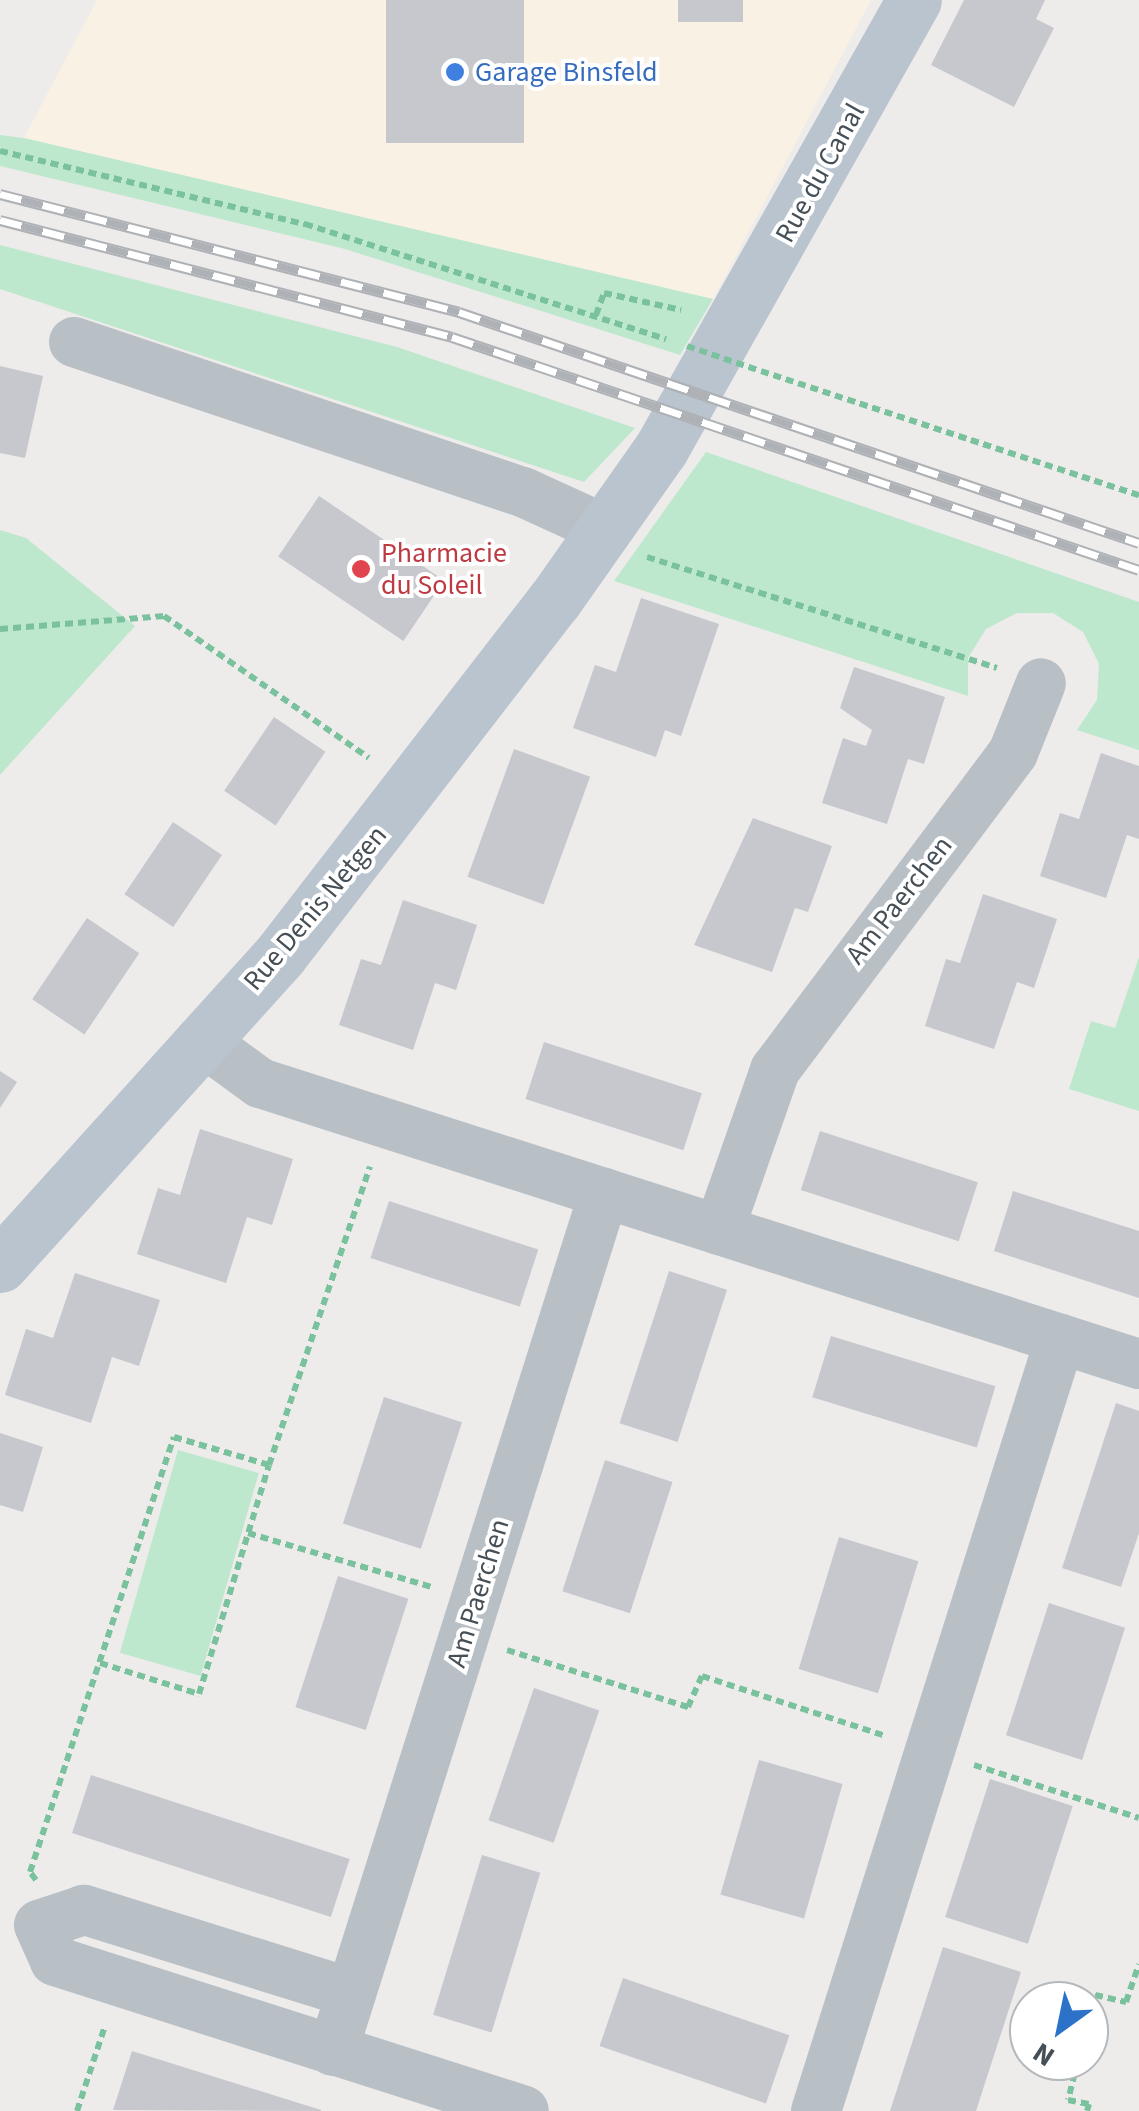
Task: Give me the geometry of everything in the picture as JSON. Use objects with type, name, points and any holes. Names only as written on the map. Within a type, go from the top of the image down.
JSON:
[{"type":"main road","name":"Rue du Canal","points":[[723,353],[914,0]]},
{"type":"main road","name":"Rue Denis Netgen","points":[[0,1266],[201,1040],[620,542],[723,353]]},
{"type":"street","points":[[74,342],[523,492],[620,542]]},
{"type":"street","name":"Am Paerchen","points":[[719,1230],[792,1042],[1013,753],[1041,683]]},
{"type":"street","points":[[201,1040],[260,1083],[1139,1364]]},
{"type":"street","name":"Am Paerchen","points":[[333,2051],[604,1193]]},
{"type":"street","points":[[816,2111],[926,1750],[1060,1339]]},
{"type":"street","points":[[351,1994],[84,1910],[60,1912],[39,1926],[56,1961],[524,2111]]},
{"type":"path","points":[[0,151],[305,224],[723,353],[1139,495]]},
{"type":"path","points":[[596,315],[604,294],[662,312]]},
{"type":"path","points":[[620,542],[1041,683]]},
{"type":"path","points":[[0,629],[164,616],[412,790]]},
{"type":"path","points":[[100,1663],[199,1694],[269,1466],[386,1123]]},
{"type":"path","points":[[60,1912],[30,1872],[174,1437],[269,1466]]},
{"type":"path","points":[[248,1533],[688,1707],[702,1676],[1139,1818]]},
{"type":"path","points":[[1109,1999],[1126,2002],[1139,1964]]},
{"type":"path","points":[[77,2111],[119,1982]]},
{"type":"path","points":[[1073,2081],[1068,2100],[1090,2104],[1087,2111]]},
{"type":"shaded area","points":[[97,0],[871,0],[713,299],[24,138]]},
{"type":"green space","points":[[0,135],[713,299],[680,355],[345,249],[0,166]]},
{"type":"green space","points":[[0,245],[397,347],[635,428],[584,482],[0,289]]},
{"type":"green space","points":[[706,452],[1139,602],[1139,750],[1077,730],[1097,700],[1099,664],[1083,632],[1053,613],[1017,613],[986,629],[968,658],[968,696],[614,581]]},
{"type":"green space","points":[[0,530],[26,538],[135,626],[0,775]]},
{"type":"green space","points":[[1139,957],[1139,1111],[1069,1089],[1091,1021],[1115,1028]]},
{"type":"green space","points":[[178,1450],[259,1473],[201,1676],[120,1653]]},
{"type":"building","name":"Garage Binsfeld","points":[[386,0],[524,0],[524,143],[386,143]]},
{"type":"building","points":[[678,0],[743,0],[743,22],[678,22]]},
{"type":"building","points":[[964,0],[1045,0],[1036,19],[1054,28],[1014,107],[931,65]]},
{"type":"building","points":[[0,366],[43,376],[25,458],[0,453]]},
{"type":"building","name":"Pharmacie du Soleil","points":[[319,496],[444,580],[403,641],[278,557]]},
{"type":"building","points":[[641,598],[719,624],[681,736],[665,730],[656,757],[573,728],[595,665],[616,672]]},
{"type":"building","points":[[854,667],[945,697],[924,764],[908,759],[887,824],[822,803],[843,738],[866,746],[872,730],[840,708]]},
{"type":"building","points":[[274,717],[325,752],[276,825],[224,791]]},
{"type":"building","points":[[514,749],[590,777],[544,905],[467,877]]},
{"type":"building","points":[[1101,753],[1139,766],[1139,839],[1127,835],[1106,898],[1040,876],[1060,813],[1079,819]]},
{"type":"building","points":[[753,818],[832,846],[808,912],[795,908],[772,972],[694,945]]},
{"type":"building","points":[[173,822],[222,855],[173,927],[124,894]]},
{"type":"building","points":[[983,894],[1057,919],[1034,988],[1017,982],[994,1049],[925,1026],[946,959],[960,963]]},
{"type":"building","points":[[403,900],[477,925],[456,990],[435,983],[413,1050],[339,1025],[361,959],[381,965]]},
{"type":"building","points":[[87,918],[139,953],[84,1034],[32,999]]},
{"type":"building","points":[[544,1042],[702,1093],[683,1150],[525,1099]]},
{"type":"building","points":[[0,1071],[17,1082],[0,1108]]},
{"type":"building","points":[[200,1129],[293,1159],[272,1225],[247,1217],[226,1283],[137,1254],[158,1188],[180,1195]]},
{"type":"building","points":[[820,1131],[978,1182],[959,1241],[801,1190]]},
{"type":"building","points":[[1013,1191],[1139,1231],[1139,1298],[994,1251]]},
{"type":"building","points":[[389,1201],[538,1250],[520,1307],[370,1258]]},
{"type":"building","points":[[669,1271],[727,1290],[678,1442],[620,1423]]},
{"type":"building","points":[[75,1273],[160,1300],[139,1366],[112,1357],[91,1423],[5,1395],[26,1329],[53,1338]]},
{"type":"building","points":[[831,1336],[995,1386],[977,1447],[812,1397]]},
{"type":"building","points":[[384,1397],[462,1422],[421,1549],[343,1523]]},
{"type":"building","points":[[1116,1403],[1139,1411],[1139,1533],[1121,1587],[1062,1568]]},
{"type":"building","points":[[0,1433],[43,1447],[23,1512],[0,1505]]},
{"type":"building","points":[[605,1460],[673,1482],[630,1613],[562,1591]]},
{"type":"building","points":[[839,1537],[918,1561],[878,1693],[799,1669]]},
{"type":"building","points":[[338,1576],[408,1599],[366,1730],[295,1707]]},
{"type":"building","points":[[1049,1603],[1125,1628],[1082,1760],[1006,1735]]},
{"type":"building","points":[[534,1688],[599,1710],[554,1843],[488,1820]]},
{"type":"building","points":[[759,1760],[843,1784],[804,1919],[720,1895]]},
{"type":"building","points":[[91,1775],[350,1859],[331,1917],[72,1833]]},
{"type":"building","points":[[990,1779],[1073,1806],[1028,1944],[945,1917]]},
{"type":"building","points":[[482,1855],[540,1873],[492,2033],[433,2015]]},
{"type":"building","points":[[943,1947],[1021,1972],[1018,1981],[1009,1981],[1009,2009],[976,2111],[890,2111]]},
{"type":"building","points":[[623,1978],[789,2035],[766,2103],[600,2046]]},
{"type":"building","points":[[132,2051],[321,2110],[321,2111],[113,2110]]},
{"type":"railway","points":[[0,194],[459,312],[1139,543]]},
{"type":"railway","points":[[0,220],[452,337],[1139,570]]},
{"type":"place","name":"Garage Binsfeld","points":[[455,72]]},
{"type":"place","name":"Pharmacie du Soleil","points":[[361,569]]}]
